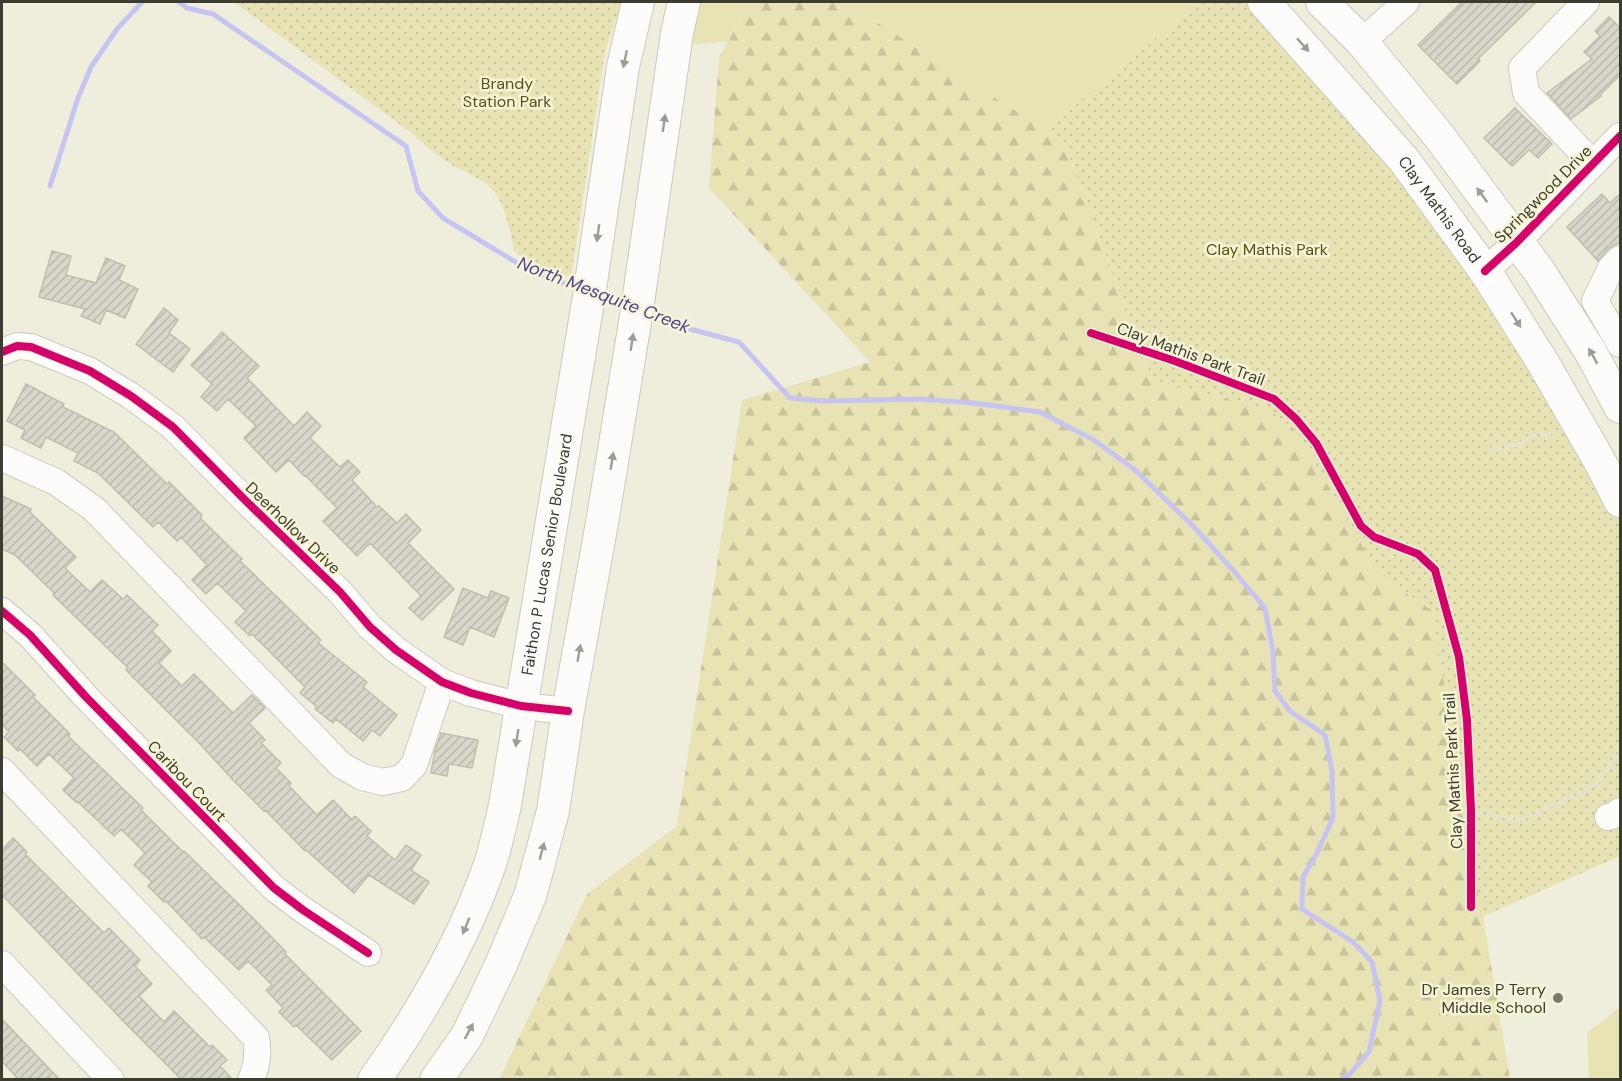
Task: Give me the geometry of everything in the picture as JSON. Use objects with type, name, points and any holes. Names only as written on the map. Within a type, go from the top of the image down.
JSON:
[{"type":"main road","name":"Faithon P Lucas Senior Boulevard","points":[[374,1080],[407,1030],[464,932],[490,865],[505,805],[623,67],[638,2]]},
{"type":"main road","points":[[436,1080],[467,1036],[500,967],[530,896],[553,811],[568,711],[602,523],[677,33],[684,2]]},
{"type":"main road","name":"Clay Mathis Road","points":[[1264,2],[1404,159],[1485,271],[1542,361],[1620,501]]},
{"type":"main road","points":[[1322,2],[1362,42],[1433,128],[1516,243],[1539,271],[1590,351],[1620,407]]},
{"type":"street","points":[[1362,42],[1406,2]]},
{"type":"street","points":[[1586,2],[1522,68],[1526,93],[1593,164]]},
{"type":"street","name":"Springwood Drive","points":[[1485,271],[1516,243],[1620,138]]},
{"type":"street","points":[[1620,259],[1611,267],[1595,301],[1620,344]]},
{"type":"street","name":"Deerhollow Drive","points":[[4,351],[16,346],[31,347],[90,371],[131,396],[173,427],[340,592],[370,627],[396,650],[442,682],[471,693],[522,706],[568,711]]},
{"type":"street","points":[[2,458],[56,482],[94,508],[341,765],[362,777],[383,782],[402,778],[414,765],[442,682]]},
{"type":"street","name":"Caribou Court","points":[[2,611],[30,635],[86,697],[274,888],[368,954]]},
{"type":"street","points":[[2,771],[256,1038],[257,1059],[250,1080]]},
{"type":"street","points":[[2,964],[111,1080]]},
{"type":"path","points":[[1490,449],[1511,447],[1543,433],[1549,433],[1559,439]]},
{"type":"path","points":[[1471,811],[1521,820],[1596,785],[1620,752]]},
{"type":"green space","name":"Brandy Station Park","points":[[234,2],[622,2],[605,51],[571,278],[541,267],[514,251],[509,225],[500,201],[484,182],[439,156],[409,131]]},
{"type":"green space","points":[[697,2],[750,2],[728,41],[688,45]]},
{"type":"green space","points":[[750,2],[845,2],[1064,142],[1153,381],[1269,409],[1297,431],[1380,576],[1432,610],[1510,1079],[499,1080],[587,894],[677,826],[742,400],[870,362],[709,188],[719,58]]},
{"type":"green space","points":[[845,2],[1200,2],[1045,130]]},
{"type":"green space","name":"Clay Mathis Park","points":[[1200,2],[1249,2],[1470,262],[1620,515],[1620,856],[1482,917],[1432,610],[1380,576],[1297,431],[1268,409],[1153,381],[1064,142],[1045,130]]},
{"type":"green space","points":[[1620,1007],[1620,1079],[1589,1079],[1587,1033]]},
{"type":"building","points":[[1462,2],[1536,2],[1478,59],[1480,61],[1457,84],[1418,45]]},
{"type":"building","points":[[1609,17],[1620,28],[1620,75],[1601,96],[1571,119],[1547,93],[1592,59],[1584,52],[1600,36],[1595,31]]},
{"type":"building","points":[[1515,108],[1552,144],[1538,158],[1529,150],[1512,166],[1484,138]]},
{"type":"building","points":[[1602,194],[1610,203],[1620,194],[1620,242],[1609,248],[1598,261],[1567,227]]},
{"type":"building","points":[[52,251],[71,256],[66,275],[96,283],[106,258],[125,266],[119,280],[138,289],[125,318],[106,310],[100,324],[81,316],[85,309],[39,297]]},
{"type":"building","points":[[164,308],[178,320],[169,333],[190,349],[173,372],[136,344]]},
{"type":"building","points":[[222,332],[259,366],[247,378],[294,426],[307,412],[321,426],[310,438],[340,467],[348,460],[360,472],[352,480],[377,507],[379,506],[397,523],[406,514],[421,530],[408,543],[454,589],[422,620],[409,608],[421,596],[370,543],[357,556],[323,521],[337,508],[305,475],[289,460],[276,472],[244,438],[256,426],[228,399],[217,411],[201,397],[212,384],[191,365]]},
{"type":"building","points":[[26,384],[64,404],[63,407],[114,432],[167,484],[169,482],[202,515],[200,518],[242,559],[240,561],[321,640],[318,643],[367,682],[363,687],[397,715],[380,736],[372,730],[363,741],[336,719],[333,723],[315,709],[317,707],[300,693],[305,687],[252,634],[250,636],[235,622],[246,611],[217,583],[206,594],[192,580],[207,565],[181,537],[177,541],[158,522],[153,527],[98,473],[74,461],[78,453],[46,437],[41,448],[21,438],[25,430],[7,421]]},
{"type":"building","points":[[2,496],[31,509],[30,512],[76,557],[65,568],[90,592],[102,580],[123,599],[127,595],[158,625],[152,631],[171,651],[159,663],[182,686],[194,674],[233,713],[252,695],[265,708],[249,723],[265,740],[261,743],[281,763],[276,768],[291,783],[289,786],[317,815],[333,800],[352,820],[355,816],[371,831],[367,836],[395,860],[406,845],[421,855],[411,870],[429,882],[414,904],[369,875],[354,893],[305,851],[264,811],[126,670],[128,668],[53,595],[54,593],[15,555],[2,549]]},
{"type":"building","points":[[463,588],[488,598],[491,591],[509,598],[494,637],[470,627],[463,645],[444,637]]},
{"type":"building","points":[[2,662],[70,734],[68,736],[143,808],[141,810],[183,852],[253,918],[361,1031],[332,1060],[279,1012],[283,1008],[266,990],[272,985],[248,961],[239,970],[204,937],[202,939],[166,901],[164,902],[148,886],[152,882],[134,865],[145,853],[121,829],[114,836],[63,790],[74,778],[49,754],[37,766],[4,737],[9,732],[2,724]]},
{"type":"building","points":[[441,733],[478,740],[472,768],[449,764],[447,776],[431,773]]},
{"type":"building","points":[[13,838],[27,852],[25,854],[104,933],[109,928],[140,960],[135,966],[152,984],[139,996],[164,1022],[174,1011],[210,1047],[212,1045],[227,1060],[220,1066],[233,1080],[182,1080],[2,895],[2,850]]},
{"type":"building","points":[[2,1019],[60,1080],[19,1080],[2,1061]]},
{"type":"waterway","points":[[50,186],[78,98],[91,67],[117,29],[142,2]]},
{"type":"waterway","name":"North Mesquite Creek","points":[[179,2],[187,8],[213,14],[406,146],[418,191],[443,218],[527,269],[579,289]]},
{"type":"waterway","name":"North Mesquite Creek","points":[[599,297],[627,307]]},
{"type":"waterway","name":"North Mesquite Creek","points":[[647,315],[667,323],[739,342],[790,398],[824,401],[920,399],[974,403],[1040,412],[1094,440],[1135,470],[1193,526],[1232,569],[1265,608],[1273,652],[1275,691],[1290,711],[1325,735],[1332,771],[1333,818],[1303,877],[1302,909],[1353,942],[1372,962],[1380,1001],[1369,1052],[1349,1075],[1340,1080]]},
{"type":"cycle path","points":[[1485,271],[1516,243],[1620,136]]},
{"type":"cycle path","name":"Clay Mathis Park Trail","points":[[1091,333],[1175,361],[1274,399],[1296,419],[1316,443],[1361,526],[1374,537],[1418,554],[1435,570],[1459,657],[1467,720],[1471,811],[1471,907]]},
{"type":"cycle path","points":[[2,352],[17,346],[31,347],[90,371],[131,396],[173,427],[340,592],[370,627],[396,650],[442,682],[471,693],[521,706],[568,711]]},
{"type":"cycle path","points":[[2,611],[30,635],[86,697],[274,888],[368,953]]},
{"type":"place","name":"Dr James P Terry Middle School","points":[[1558,998]]}]
